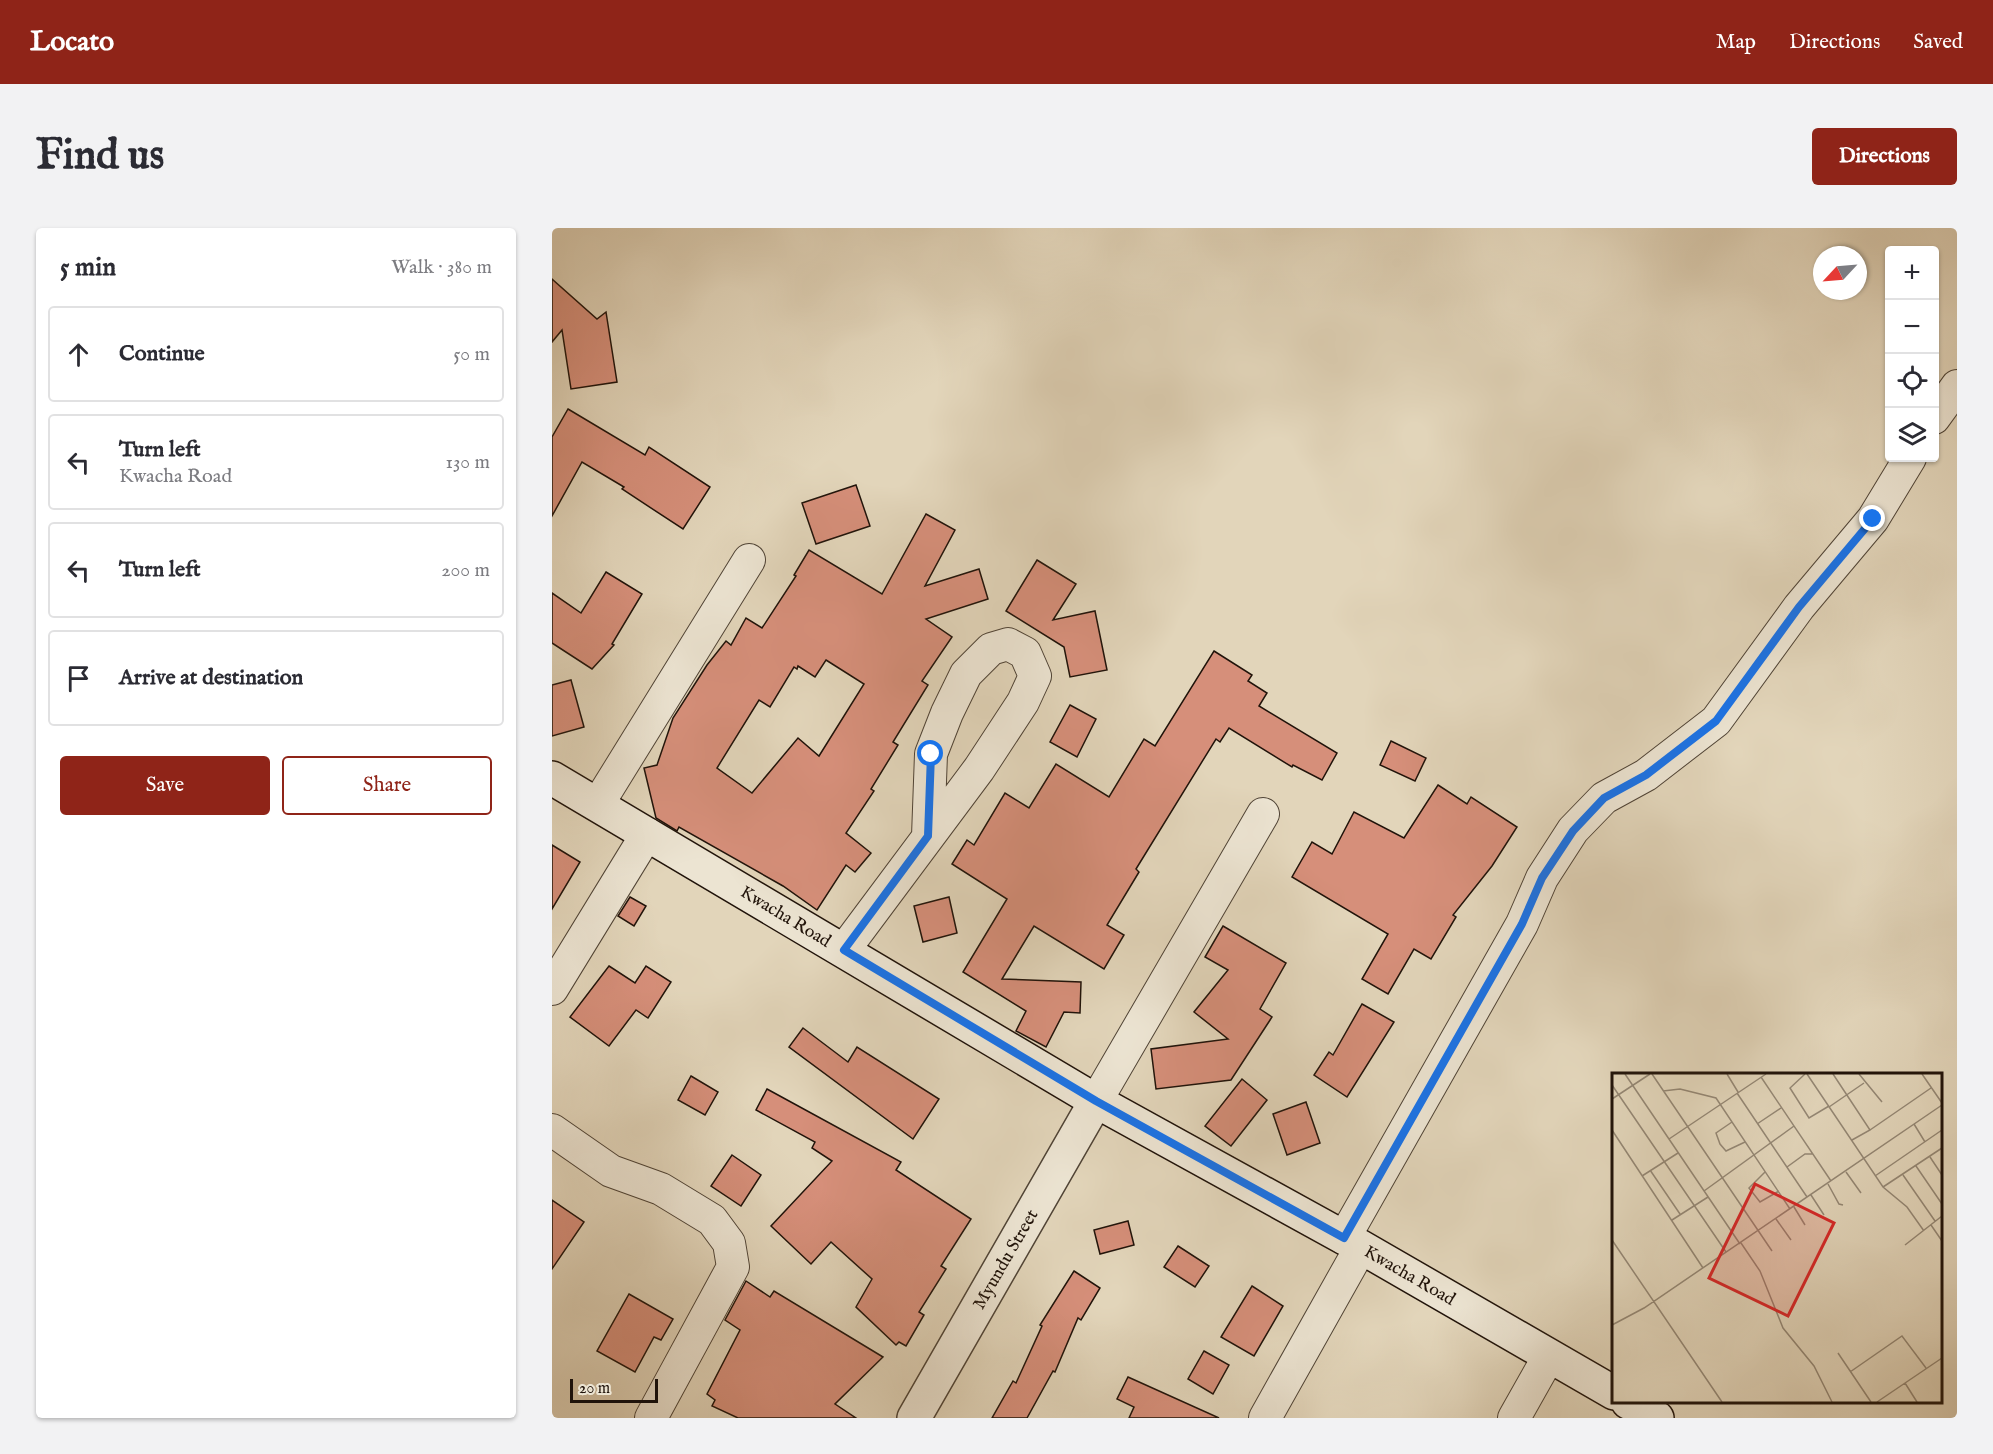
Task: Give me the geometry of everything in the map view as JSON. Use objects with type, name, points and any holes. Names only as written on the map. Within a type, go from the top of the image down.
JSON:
[{"type":"main road","name":"Kwacha Road","points":[[552,778],[1096,1101],[1353,1242],[1612,1392]]},
{"type":"main road","name":"Myundu Street","points":[[914,1418],[1096,1101]]},
{"type":"main road","points":[[1631,1403],[1657,1418]]},
{"type":"street","points":[[1939,412],[1957,386]]},
{"type":"street","points":[[1265,1418],[1353,1242],[1522,924],[1542,878],[1573,831],[1604,798],[1646,775],[1716,721],[1799,607],[1873,519],[1908,462]]},
{"type":"street","points":[[598,804],[749,560]]},
{"type":"street","points":[[844,950],[992,750],[1023,702],[1035,676],[1025,653],[1008,644],[991,649],[966,674],[947,713],[931,754],[928,836]]},
{"type":"street","points":[[1096,1101],[1263,814]]},
{"type":"street","points":[[552,989],[647,834]]},
{"type":"street","points":[[552,1130],[611,1171],[661,1189],[712,1220],[729,1243],[733,1267],[651,1418]]},
{"type":"street","points":[[1514,1418],[1549,1356]]},
{"type":"building","points":[[552,279],[597,319],[606,312],[617,382],[571,389],[562,330],[552,342]]},
{"type":"building","points":[[568,409],[645,455],[649,447],[710,487],[683,529],[622,489],[624,487],[582,462],[552,516],[552,437]]},
{"type":"building","points":[[856,485],[870,526],[816,544],[802,503]]},
{"type":"building","points":[[926,514],[955,530],[925,586],[979,569],[988,599],[926,619],[952,637],[922,681],[928,685],[893,742],[898,745],[871,789],[874,791],[846,833],[871,853],[855,872],[846,865],[817,910],[783,886],[679,827],[677,831],[656,818],[644,768],[657,765],[673,718],[707,665],[726,641],[731,645],[746,618],[762,628],[796,576],[794,575],[809,550],[882,594]],"holes":[[[826,660],[864,684],[819,756],[798,738],[752,793],[717,768],[759,700],[770,707],[794,667],[797,669],[798,666],[815,677]]]},
{"type":"building","points":[[1037,560],[1076,584],[1053,620],[1095,611],[1107,670],[1070,677],[1064,647],[1006,611]]},
{"type":"building","points":[[606,572],[642,594],[612,644],[614,645],[592,669],[552,643],[552,593],[581,613]]},
{"type":"building","points":[[1214,651],[1252,675],[1248,681],[1267,693],[1259,706],[1337,753],[1322,780],[1293,765],[1292,767],[1229,728],[1220,742],[1216,739],[1136,869],[1139,872],[1107,925],[1124,935],[1104,969],[1034,926],[1002,979],[1081,982],[1080,1013],[1064,1012],[1046,1047],[1016,1031],[1026,1011],[963,972],[1007,899],[952,864],[967,840],[974,845],[1005,793],[1029,808],[1056,764],[1109,797],[1144,739],[1155,746]]},
{"type":"building","points":[[571,680],[584,727],[552,736],[552,685]]},
{"type":"building","points":[[1070,705],[1096,719],[1077,757],[1050,742]]},
{"type":"building","points":[[1391,741],[1426,758],[1415,781],[1380,765]]},
{"type":"building","points":[[1438,785],[1467,804],[1471,797],[1517,827],[1492,866],[1453,915],[1456,917],[1431,959],[1414,949],[1388,994],[1362,979],[1388,934],[1292,877],[1312,842],[1332,854],[1354,812],[1404,838]]},
{"type":"building","points":[[552,845],[580,862],[552,909]]},
{"type":"building","points":[[630,897],[646,906],[634,926],[618,916]]},
{"type":"building","points":[[949,897],[957,933],[923,942],[914,906]]},
{"type":"building","points":[[1223,926],[1286,963],[1260,1009],[1272,1017],[1231,1080],[1156,1089],[1151,1049],[1228,1039],[1194,1012],[1228,970],[1205,957]]},
{"type":"building","points":[[609,966],[635,983],[646,966],[671,982],[648,1018],[636,1010],[609,1046],[570,1017]]},
{"type":"building","points":[[1362,1004],[1394,1022],[1347,1097],[1314,1075],[1329,1052],[1333,1055]]},
{"type":"building","points":[[803,1028],[848,1062],[857,1047],[939,1099],[913,1139],[789,1047]]},
{"type":"building","points":[[691,1076],[718,1092],[705,1115],[678,1100]]},
{"type":"building","points":[[1242,1079],[1267,1100],[1231,1146],[1205,1126]]},
{"type":"building","points":[[767,1089],[901,1162],[896,1170],[971,1219],[941,1266],[946,1269],[919,1312],[924,1315],[906,1346],[899,1342],[896,1345],[856,1307],[872,1279],[831,1242],[811,1264],[771,1226],[832,1161],[812,1148],[815,1142],[756,1110]]},
{"type":"building","points":[[1306,1102],[1320,1143],[1287,1155],[1273,1114]]},
{"type":"building","points":[[732,1155],[761,1175],[741,1206],[711,1186]]},
{"type":"building","points":[[552,1200],[584,1222],[552,1269]]},
{"type":"building","points":[[1128,1221],[1134,1245],[1100,1254],[1094,1230]]},
{"type":"building","points":[[1178,1246],[1209,1266],[1195,1287],[1164,1267]]},
{"type":"building","points":[[1074,1271],[1100,1288],[1081,1320],[1078,1318],[1055,1372],[1053,1371],[1027,1418],[992,1418],[1013,1381],[1016,1383],[1042,1326],[1040,1325]]},
{"type":"building","points":[[746,1281],[770,1297],[774,1291],[883,1357],[835,1404],[856,1418],[738,1418],[712,1406],[715,1400],[707,1394],[740,1330],[725,1320]]},
{"type":"building","points":[[1252,1286],[1283,1306],[1254,1356],[1221,1337]]},
{"type":"building","points":[[629,1294],[673,1319],[661,1340],[654,1337],[635,1372],[597,1351]]},
{"type":"building","points":[[1204,1351],[1229,1365],[1213,1394],[1188,1379]]},
{"type":"building","points":[[1128,1377],[1219,1418],[1129,1418],[1134,1407],[1117,1399]]},
{"type":"route","points":[[931,754],[928,836],[844,950],[1096,1101],[1344,1238],[1522,924],[1542,878],[1573,831],[1604,798],[1646,775],[1716,721],[1799,607],[1873,519]]}]
